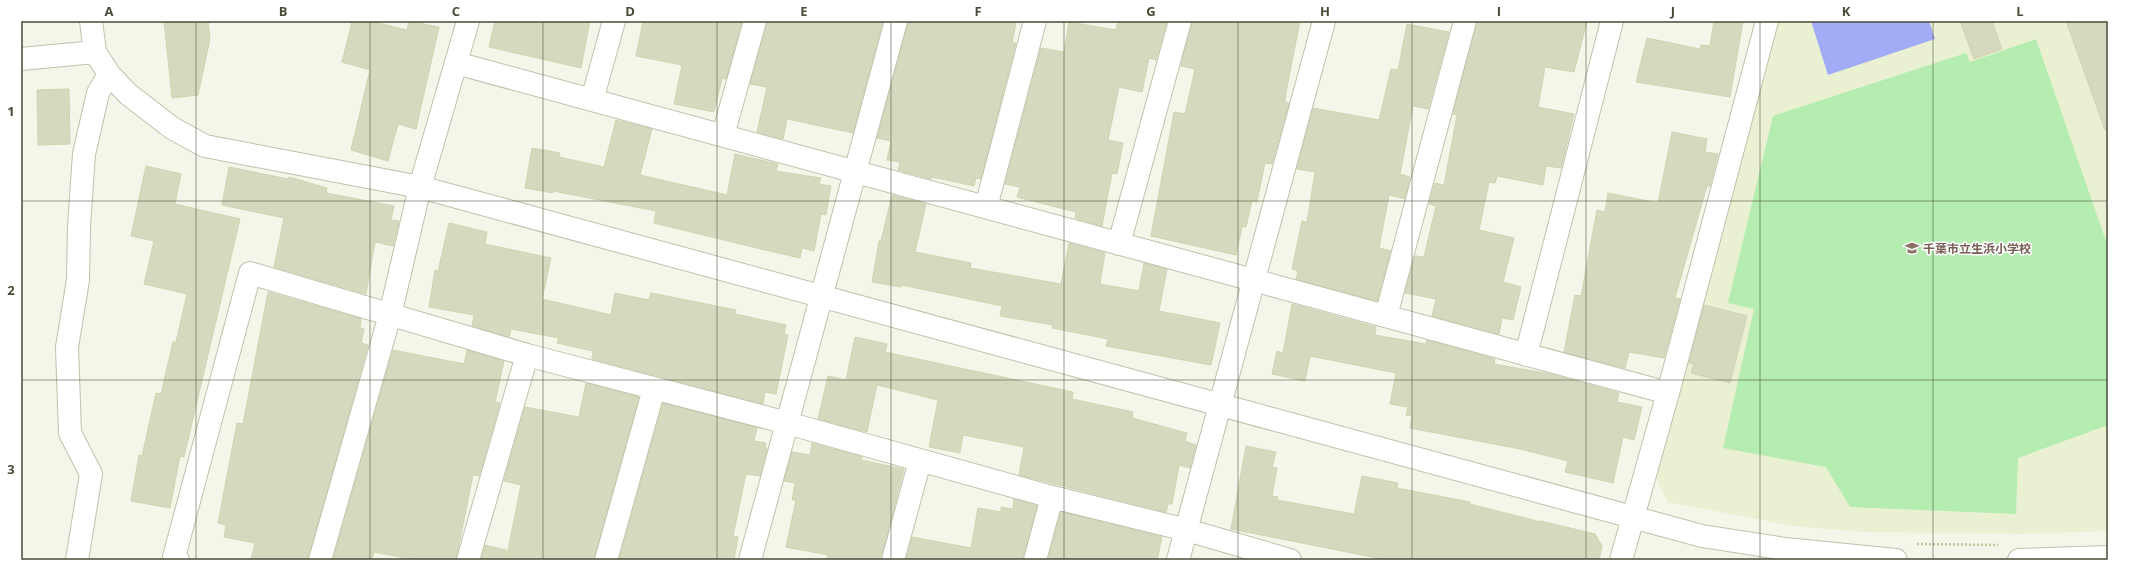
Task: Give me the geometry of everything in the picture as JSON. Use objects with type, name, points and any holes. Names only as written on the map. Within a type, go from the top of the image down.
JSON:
[{"type":"street","points":[[91,21],[95,52],[108,74],[128,94],[166,123],[206,146],[420,187],[1633,519],[1710,537],[1784,549],[1896,560]]},
{"type":"street","points":[[320,560],[390,315],[420,187],[468,21]]},
{"type":"street","points":[[592,100],[614,21]]},
{"type":"street","points":[[723,136],[754,21]]},
{"type":"street","points":[[750,560],[896,21]]},
{"type":"street","points":[[986,207],[1035,21]]},
{"type":"street","points":[[1119,244],[1180,21]]},
{"type":"street","points":[[1178,560],[1324,21]]},
{"type":"street","points":[[1386,316],[1465,21]]},
{"type":"street","points":[[1526,355],[1612,21]]},
{"type":"street","points":[[1621,560],[1668,393],[1767,21]]},
{"type":"street","points":[[21,59],[95,52]]},
{"type":"street","points":[[456,63],[1668,393]]},
{"type":"street","points":[[77,560],[91,474],[70,433],[67,347],[78,280],[79,227],[84,154],[98,93],[108,74]]},
{"type":"street","points":[[178,560],[174,557],[250,273],[527,355],[787,423],[1052,497],[1187,530],[1290,560]]},
{"type":"street","points":[[468,560],[527,355]]},
{"type":"street","points":[[606,560],[654,389]]},
{"type":"street","points":[[893,560],[920,461]]},
{"type":"street","points":[[1035,560],[1052,497]]},
{"type":"street","points":[[2019,560],[2108,557]]},
{"type":"shaded area","name":"千葉市立生浜小学校","points":[[1777,21],[2108,21],[2108,531],[2022,534],[1866,532],[1793,526],[1668,502],[1655,476]]},
{"type":"green space","name":"千葉市立生浜小学校","points":[[2036,39],[2108,247],[2108,425],[2018,458],[2016,514],[1850,507],[1826,467],[1723,448],[1754,309],[1728,303],[1773,116],[1966,53],[1970,62]]},
{"type":"water","points":[[1811,21],[1929,21],[1935,39],[1828,75]]},
{"type":"building","points":[[164,21],[208,21],[210,39],[198,95],[172,98]]},
{"type":"building","points":[[352,21],[370,21],[407,30],[409,21],[439,27],[416,129],[398,124],[388,161],[351,150],[370,70],[342,62]]},
{"type":"building","points":[[495,21],[590,21],[581,68],[489,47]]},
{"type":"building","points":[[643,21],[742,21],[726,79],[722,78],[714,112],[674,104],[682,65],[636,56]]},
{"type":"building","points":[[767,21],[883,21],[853,133],[787,119],[783,139],[757,132],[767,87],[750,84]]},
{"type":"building","points":[[908,21],[1002,21],[1016,23],[1012,43],[1016,43],[981,179],[976,178],[974,186],[932,177],[931,179],[898,170],[900,162],[887,160],[891,141],[877,138]]},
{"type":"building","points":[[1118,21],[1167,21],[1156,60],[1149,58],[1142,92],[1119,87],[1108,140],[1123,143],[1117,174],[1112,173],[1102,226],[1075,218],[1076,212],[1017,197],[1020,187],[1005,184],[1041,48],[1064,52],[1069,22],[1116,30]]},
{"type":"building","points":[[1192,21],[1300,21],[1286,92],[1285,102],[1289,103],[1272,164],[1265,163],[1257,202],[1252,201],[1246,227],[1242,227],[1236,255],[1151,236],[1174,112],[1185,114],[1195,69],[1181,66]]},
{"type":"building","points":[[1477,21],[1587,21],[1574,72],[1545,67],[1538,107],[1574,114],[1561,168],[1546,166],[1543,185],[1497,176],[1495,183],[1489,182],[1479,230],[1514,238],[1503,282],[1521,287],[1513,320],[1502,318],[1499,334],[1432,316],[1436,299],[1405,293],[1415,256],[1424,257],[1436,206],[1429,204],[1435,183],[1444,185],[1457,115],[1453,114]]},
{"type":"building","points":[[1714,21],[1743,21],[1730,97],[1636,82],[1647,38],[1700,49],[1701,45],[1710,46]]},
{"type":"building","points":[[1960,21],[1992,21],[2002,49],[1974,59]]},
{"type":"building","points":[[2066,21],[2108,21],[2108,129],[2105,130]]},
{"type":"building","points":[[1407,24],[1449,32],[1428,109],[1413,106],[1400,174],[1410,177],[1405,199],[1389,195],[1379,248],[1391,251],[1377,301],[1296,279],[1298,271],[1292,269],[1302,221],[1307,222],[1315,172],[1297,169],[1313,108],[1379,120],[1391,69],[1398,70]]},
{"type":"building","points":[[69,89],[70,144],[38,145],[37,90]]},
{"type":"building","points":[[616,120],[652,129],[640,175],[727,195],[735,154],[778,164],[776,171],[821,178],[819,184],[831,186],[826,215],[821,214],[814,251],[802,248],[800,258],[654,223],[656,211],[553,191],[553,193],[525,188],[532,148],[560,153],[559,157],[604,167]]},
{"type":"building","points":[[1672,132],[1707,139],[1705,152],[1718,154],[1710,186],[1707,186],[1675,298],[1680,299],[1664,358],[1629,352],[1625,368],[1564,352],[1575,295],[1581,296],[1597,210],[1605,212],[1608,193],[1658,203]]},
{"type":"building","points":[[146,166],[181,174],[175,204],[240,219],[184,457],[180,456],[170,508],[131,501],[139,455],[142,456],[156,393],[161,394],[173,342],[176,342],[187,294],[144,284],[154,241],[131,236]]},
{"type":"building","points":[[229,167],[288,179],[289,177],[327,188],[326,193],[394,206],[391,220],[399,221],[393,246],[375,242],[366,294],[274,267],[284,218],[222,205]]},
{"type":"building","points":[[892,195],[926,204],[915,252],[971,263],[970,268],[1061,284],[1069,243],[1105,253],[1100,284],[1139,291],[1144,263],[1167,269],[1159,311],[1220,323],[1211,365],[1106,346],[1108,339],[1052,328],[1053,325],[1000,316],[1002,306],[902,285],[901,287],[872,282],[879,241],[881,241]]},
{"type":"building","points":[[449,223],[487,232],[485,244],[551,258],[542,299],[611,315],[615,293],[649,300],[651,293],[736,310],[735,314],[786,325],[784,334],[788,335],[776,394],[765,392],[763,404],[592,359],[593,351],[557,343],[559,338],[511,329],[509,337],[472,326],[474,315],[429,307],[435,270],[438,271]]},
{"type":"building","points":[[268,292],[361,319],[360,328],[364,329],[361,343],[368,345],[308,560],[251,560],[255,543],[224,537],[226,525],[218,523],[237,423],[243,424]]},
{"type":"building","points":[[1292,304],[1376,327],[1375,335],[1426,344],[1427,340],[1495,359],[1494,364],[1550,374],[1619,393],[1617,402],[1642,407],[1634,440],[1623,437],[1613,483],[1565,472],[1568,461],[1520,449],[1410,428],[1412,416],[1406,415],[1408,407],[1390,404],[1396,373],[1310,356],[1305,381],[1272,374],[1277,351],[1283,353]]},
{"type":"building","points":[[1704,305],[1747,316],[1730,383],[1691,373],[1694,364],[1689,363]]},
{"type":"building","points":[[855,337],[887,344],[885,352],[1073,392],[1072,399],[1133,412],[1132,418],[1187,433],[1185,441],[1196,445],[1190,468],[1179,465],[1172,504],[1168,504],[1166,512],[1019,475],[1024,447],[963,435],[960,453],[929,447],[938,400],[877,385],[867,432],[818,419],[828,376],[846,380]]},
{"type":"building","points":[[393,350],[464,364],[467,350],[504,361],[495,402],[500,403],[479,476],[473,475],[456,560],[416,560],[374,552],[372,560],[333,560]]},
{"type":"building","points":[[586,383],[639,397],[594,560],[506,560],[521,485],[504,481],[525,407],[579,417]]},
{"type":"building","points":[[663,403],[757,428],[754,441],[766,443],[765,448],[767,448],[760,476],[746,474],[733,536],[738,537],[734,560],[619,560]]},
{"type":"building","points":[[812,443],[862,457],[861,460],[904,469],[881,560],[827,560],[828,555],[786,547],[796,500],[792,500],[795,483],[784,481],[792,452],[810,455]]},
{"type":"building","points":[[1246,446],[1276,452],[1272,467],[1277,468],[1272,496],[1278,497],[1277,500],[1354,514],[1362,476],[1398,483],[1397,488],[1470,502],[1470,504],[1595,534],[1602,546],[1599,560],[1387,560],[1231,529]]},
{"type":"building","points":[[1014,499],[1037,506],[1023,560],[906,560],[912,537],[971,548],[978,508],[1001,512],[1001,507],[1013,509]]},
{"type":"building","points":[[1061,512],[1162,537],[1157,560],[1048,560]]},
{"type":"building","points":[[485,545],[506,550],[505,560],[481,560]]},
{"type":"place","name":"千葉市立生浜小学校","points":[[1912,248]]}]
